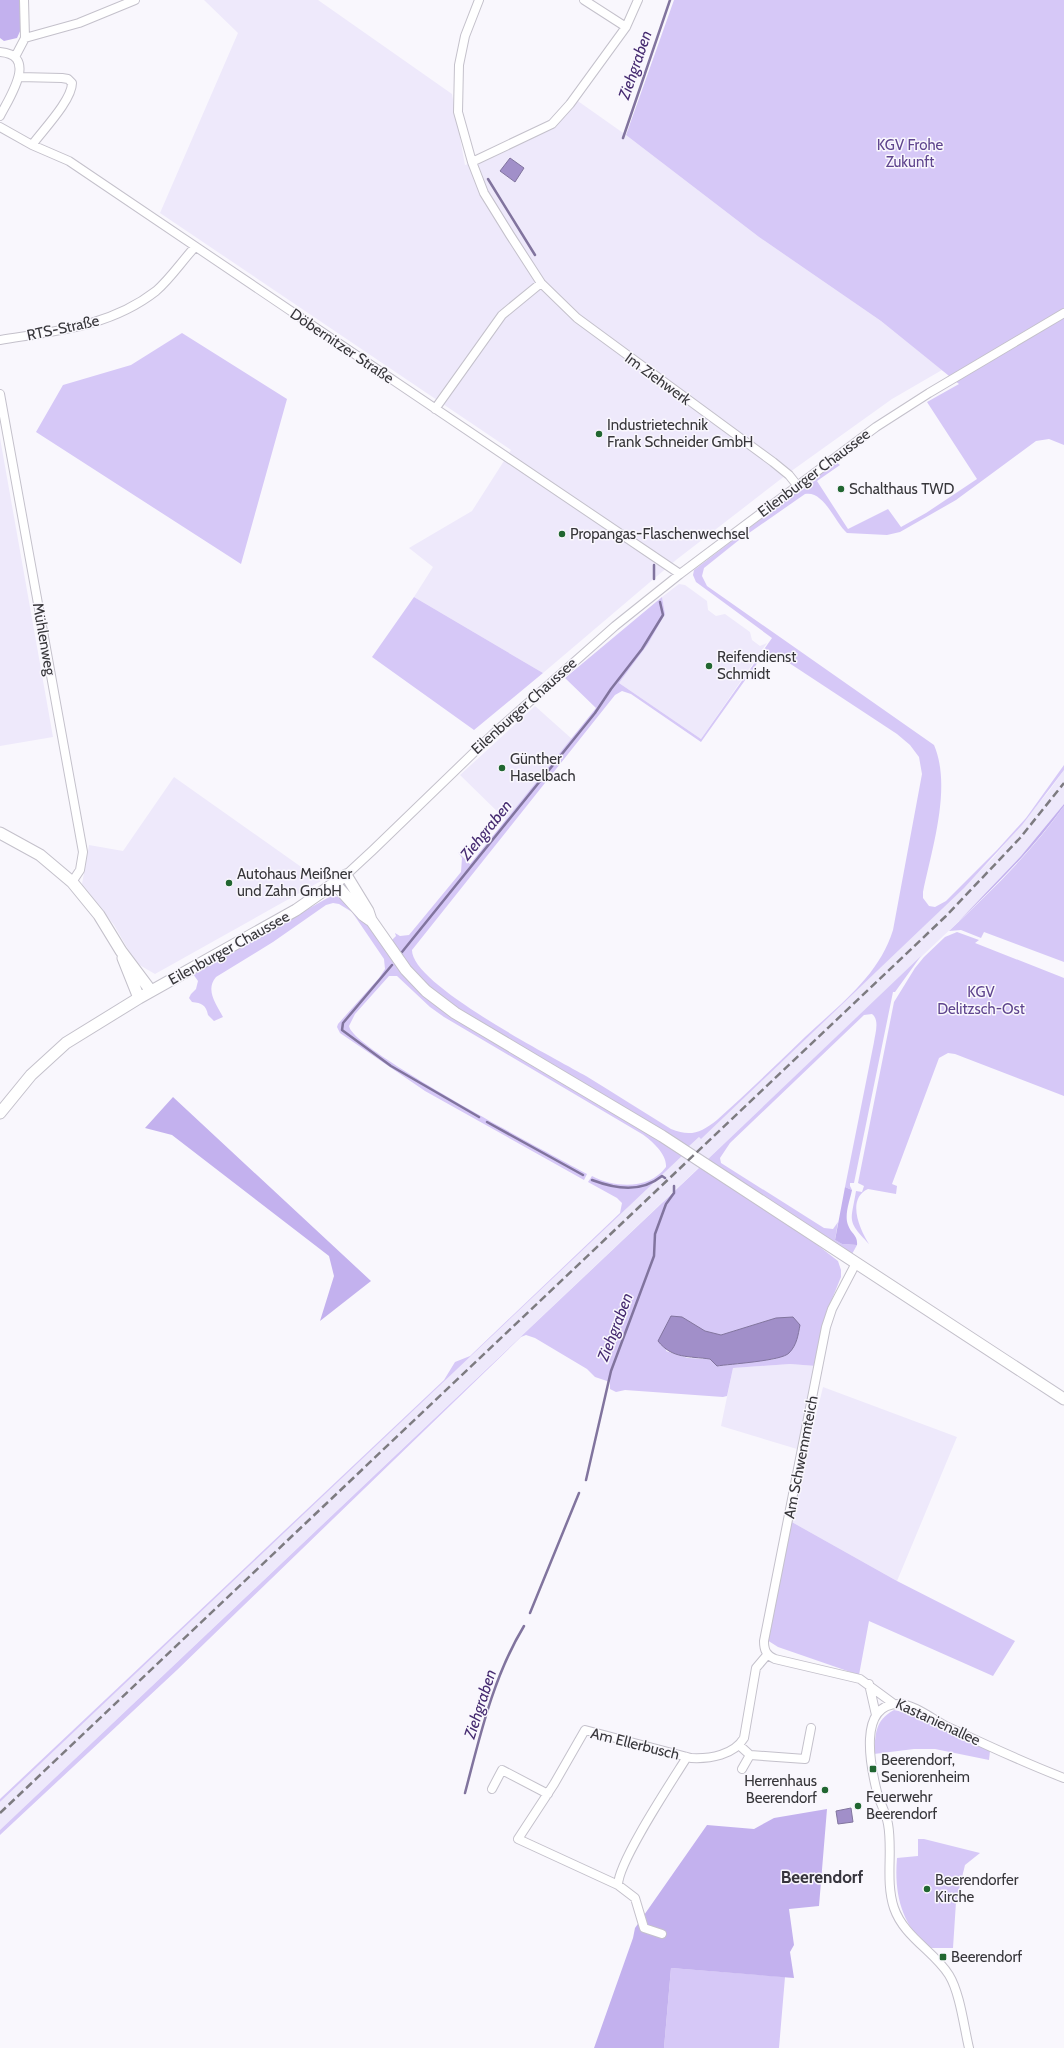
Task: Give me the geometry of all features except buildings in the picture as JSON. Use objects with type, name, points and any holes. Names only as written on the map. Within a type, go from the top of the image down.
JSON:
[{"type":"main road","points":[[0,833],[40,855],[72,882],[99,915],[121,952],[151,991]]},
{"type":"main road","points":[[346,875],[368,911],[371,920],[406,970],[426,991],[454,1013],[655,1132],[1064,1399]]},
{"type":"main road","name":"Eilenburger Chaussee","points":[[0,1113],[31,1075],[61,1047],[100,1021],[151,991],[296,910],[346,875]]},
{"type":"main road","points":[[335,884],[363,915],[371,920]]},
{"type":"main road","points":[[121,952],[139,998]]},
{"type":"street","points":[[15,57],[25,38],[24,0]]},
{"type":"street","points":[[25,38],[79,23],[135,0]]},
{"type":"street","name":"Im Ziehwerk","points":[[478,0],[465,36],[459,65],[458,112],[472,162],[484,193],[541,283],[577,318],[773,462],[789,475],[797,485]]},
{"type":"street","points":[[584,0],[626,27]]},
{"type":"street","points":[[472,162],[552,124],[570,104],[626,27],[638,0]]},
{"type":"street","points":[[0,52],[15,57],[21,68],[19,77],[0,116]]},
{"type":"street","points":[[19,77],[62,78],[68,79],[72,83],[72,89],[67,98],[32,145]]},
{"type":"street","name":"Döbernitzer Straße","points":[[0,127],[32,145],[69,161],[680,574]]},
{"type":"street","name":"RTS-Straße","points":[[0,340],[77,328],[125,311],[157,290],[195,247]]},
{"type":"street","points":[[435,409],[502,315],[541,283]]},
{"type":"street","name":"Eilenburger Chaussee","points":[[346,875],[493,734],[615,626],[680,574],[797,485],[902,410],[1064,313]]},
{"type":"street","name":"Mühlenweg","points":[[0,394],[83,852],[80,870],[72,882]]},
{"type":"street","name":"Am Schwemmteich","points":[[767,1655],[764,1648],[764,1641],[826,1327],[832,1309],[856,1263]]},
{"type":"street","points":[[767,1655],[756,1668],[744,1738],[739,1745],[750,1754],[804,1759],[811,1728]]},
{"type":"street","name":"Kastanienallee","points":[[767,1655],[775,1659],[860,1679],[894,1704],[902,1704],[918,1710],[947,1726],[1064,1778]]},
{"type":"street","points":[[868,1684],[876,1715],[870,1737],[870,1756],[878,1793],[888,1823],[889,1872],[894,1908],[910,1934],[949,1975],[956,1992],[969,2048]]},
{"type":"street","points":[[876,1715],[882,1709],[894,1704]]},
{"type":"street","name":"Am Ellerbusch","points":[[662,1934],[644,1928],[639,1917],[635,1898],[618,1885],[518,1839],[548,1794],[585,1730],[687,1756],[706,1759],[739,1745]]},
{"type":"street","points":[[742,1770],[750,1754]]},
{"type":"street","name":"Am Ellerbusch","points":[[618,1885],[618,1880],[629,1853],[687,1756]]},
{"type":"street","points":[[492,1789],[502,1770],[548,1794]]},
{"type":"shaded area","points":[[0,0],[20,0],[21,29],[17,38],[4,41],[0,38]]},
{"type":"shaded area","points":[[204,0],[318,0],[452,94],[465,165],[481,160],[555,127],[575,99],[626,135],[759,237],[881,321],[942,370],[892,399],[790,472],[676,560],[543,673],[414,597],[433,567],[409,548],[472,511],[511,450],[160,213],[238,33]]},
{"type":"shaded area","points":[[510,158],[524,168],[515,182],[500,171]]},
{"type":"shaded area","points":[[0,438],[53,737],[0,746]]},
{"type":"shaded area","points":[[679,584],[685,585],[707,601],[708,610],[716,616],[725,614],[750,632],[752,640],[760,646],[767,643],[701,739],[619,683],[648,644],[665,614],[662,597]]},
{"type":"shaded area","points":[[535,706],[572,739],[506,820],[460,775]]},
{"type":"shaded area","points":[[1064,770],[1064,804],[1021,856],[958,922],[0,1830],[0,1802],[683,1155],[687,1148],[699,1137],[701,1138],[922,928],[993,858],[1049,791]]},
{"type":"shaded area","points":[[174,777],[321,881],[155,974],[136,963],[114,925],[82,884],[89,845],[123,851]]},
{"type":"shaded area","points":[[1064,804],[1052,822],[1027,852],[958,922],[1021,856]]},
{"type":"shaded area","points":[[173,1097],[371,1281],[320,1321],[334,1276],[329,1256],[172,1135],[145,1128]]},
{"type":"shaded area","points":[[845,1187],[852,1190],[847,1212],[847,1221],[849,1228],[856,1239],[857,1245],[842,1244],[835,1240]]},
{"type":"shaded area","points":[[671,1316],[682,1317],[705,1331],[721,1335],[776,1318],[793,1317],[800,1325],[794,1347],[784,1356],[766,1360],[717,1366],[710,1359],[681,1356],[663,1347],[658,1341]]},
{"type":"shaded area","points":[[790,1364],[816,1366],[797,1449],[721,1426],[733,1368]]},
{"type":"shaded area","points":[[823,1387],[957,1437],[897,1581],[790,1521]]},
{"type":"shaded area","points":[[851,1808],[853,1822],[838,1824],[836,1811]]},
{"type":"shaded area","points":[[827,1809],[819,1906],[789,1909],[794,1945],[790,1952],[794,1978],[671,1968],[664,2048],[594,2048],[633,1938],[635,1928],[707,1825],[754,1829],[774,1818]]},
{"type":"green space","name":"KGV Frohe Zukunft","points":[[674,0],[1064,0],[1064,445],[1049,439],[1036,441],[956,500],[900,532],[887,535],[847,533],[829,508],[818,497],[812,494],[805,494],[739,540],[704,568],[702,576],[707,586],[934,745],[939,762],[941,798],[939,818],[923,892],[923,898],[929,906],[935,907],[946,901],[997,850],[1026,818],[1064,765],[1064,770],[1022,825],[964,888],[701,1139],[699,1137],[687,1148],[481,1024],[436,994],[412,971],[392,940],[396,936],[395,933],[400,936],[409,935],[461,872],[462,858],[458,852],[470,864],[596,708],[565,678],[662,597],[665,614],[648,644],[619,683],[701,739],[772,638],[696,582],[693,575],[694,570],[836,462],[840,465],[817,481],[848,529],[888,509],[901,527],[926,513],[977,479],[927,402],[959,384],[881,321],[759,237],[626,135]],"holes":[[[767,653],[777,655],[897,734],[910,745],[919,757],[922,774],[893,930],[887,946],[878,962],[868,976],[844,1001],[717,1120],[700,1131],[684,1133],[671,1129],[586,1076],[517,1037],[458,1001],[434,982],[418,965],[412,950],[615,695],[622,691],[631,694],[701,742],[763,655]]]},
{"type":"green space","points":[[182,333],[287,399],[241,564],[36,432],[63,385],[131,365]]},
{"type":"green space","points":[[414,597],[543,673],[474,730],[372,657]]},
{"type":"green space","name":"KGV Delitzsch-Ost","points":[[1064,806],[1064,962],[984,932],[981,938],[961,930],[949,931],[995,887],[1024,856]]},
{"type":"green space","points":[[331,896],[340,897],[362,918],[409,979],[562,1080],[683,1155],[0,1802],[0,1799],[444,1380],[455,1362],[470,1356],[620,1213],[622,1203],[617,1198],[588,1182],[592,1176],[611,1183],[631,1185],[650,1180],[666,1167],[664,1157],[654,1144],[642,1134],[444,1017],[430,1007],[397,976],[389,976],[355,1014],[349,1026],[359,1039],[417,1079],[498,1126],[587,1174],[584,1180],[425,1091],[340,1033],[337,1027],[338,1024],[379,978],[385,969],[384,959],[352,912],[339,904],[333,903],[326,905],[273,942],[216,977],[211,987],[215,1002],[223,1017],[214,1021],[208,1015],[203,1005],[192,1002],[189,998],[196,989],[198,981],[193,974]]},
{"type":"green space","name":"KGV Delitzsch-Ost","points":[[957,932],[979,940],[975,943],[1064,978],[1064,1096],[955,1054],[948,1053],[939,1058],[892,1184],[897,1186],[896,1194],[868,1189],[861,1194],[858,1200],[856,1207],[859,1223],[869,1244],[853,1225],[852,1215],[856,1191],[862,1192],[864,1186],[858,1183],[894,1002],[915,968],[924,957],[945,937]]},
{"type":"green space","points":[[921,956],[895,992],[893,992],[854,1183],[850,1183],[852,1190],[845,1187],[876,1031],[876,1020],[872,1014],[864,1015],[730,1143],[720,1158],[721,1163],[824,1228],[833,1229],[838,1222],[835,1240],[842,1244],[857,1245],[852,1254],[707,1160]]},
{"type":"green space","points":[[700,1167],[802,1233],[838,1261],[841,1270],[841,1277],[828,1309],[816,1366],[790,1364],[733,1368],[727,1396],[723,1397],[625,1390],[616,1392],[610,1389],[610,1382],[595,1377],[587,1369],[535,1338],[526,1335],[521,1337],[177,1670],[0,1835],[0,1830]],"holes":[[[682,1317],[705,1331],[721,1335],[776,1318],[775,1359],[717,1366],[710,1359],[688,1358],[666,1351]]]},
{"type":"green space","points":[[790,1521],[897,1581],[1015,1641],[993,1676],[869,1621],[859,1675],[778,1647],[767,1640]]},
{"type":"green space","points":[[894,1710],[908,1713],[990,1751],[989,1760],[935,1749],[914,1749],[874,1754],[876,1734],[879,1723],[887,1714]]},
{"type":"green space","points":[[918,1839],[924,1839],[980,1853],[965,1865],[956,1902],[953,1948],[928,1948],[911,1928],[901,1907],[898,1895],[896,1871],[897,1858],[918,1856]]},
{"type":"green space","points":[[671,1968],[785,1977],[779,2048],[664,2048]]},
{"type":"waterway","name":"Ziehgraben","points":[[623,138],[670,0]]},
{"type":"waterway","points":[[488,179],[535,255]]},
{"type":"waterway","name":"Ziehgraben","points":[[654,565],[654,579]]},
{"type":"waterway","name":"Ziehgraben","points":[[402,952],[595,713],[611,689],[642,649],[663,615],[660,602]]},
{"type":"waterway","name":"Ziehgraben","points":[[392,965],[343,1023],[342,1030],[391,1066],[479,1117]]},
{"type":"waterway","name":"Ziehgraben","points":[[487,1122],[583,1175]]},
{"type":"waterway","name":"Ziehgraben","points":[[592,1180],[610,1186],[628,1188],[646,1185],[662,1176],[665,1178]]},
{"type":"waterway","name":"Ziehgraben","points":[[586,1480],[611,1371],[654,1256],[655,1234],[666,1204],[674,1193],[674,1186]]},
{"type":"waterway","name":"Ziehgraben","points":[[530,1613],[579,1493]]},
{"type":"waterway","name":"Ziehgraben","points":[[465,1793],[488,1707],[513,1645],[524,1626]]},
{"type":"railway","points":[[0,1813],[946,916],[1020,838],[1064,783]]},
{"type":"place","name":"Industrietechnik Frank Schneider GmbH","points":[[599,434]]},
{"type":"place","name":"Schalthaus TWD","points":[[841,489]]},
{"type":"place","name":"Propangas-Flaschenwechsel","points":[[562,534]]},
{"type":"place","name":"Reifendienst Schmidt","points":[[709,666]]},
{"type":"place","name":"Günther Haselbach","points":[[502,768]]},
{"type":"place","name":"Autohaus Meißner und Zahn GmbH","points":[[229,883]]},
{"type":"place","name":"Beerendorf, Seniorenheim","points":[[873,1769]]},
{"type":"place","name":"Herrenhaus Beerendorf","points":[[825,1790]]},
{"type":"place","name":"Feuerwehr Beerendorf","points":[[858,1806]]},
{"type":"place","name":"Beerendorfer Kirche","points":[[927,1889]]},
{"type":"place","name":"Beerendorf","points":[[943,1957]]},
{"type":"district","name":"Beerendorf","points":[[822,1877]]}]
